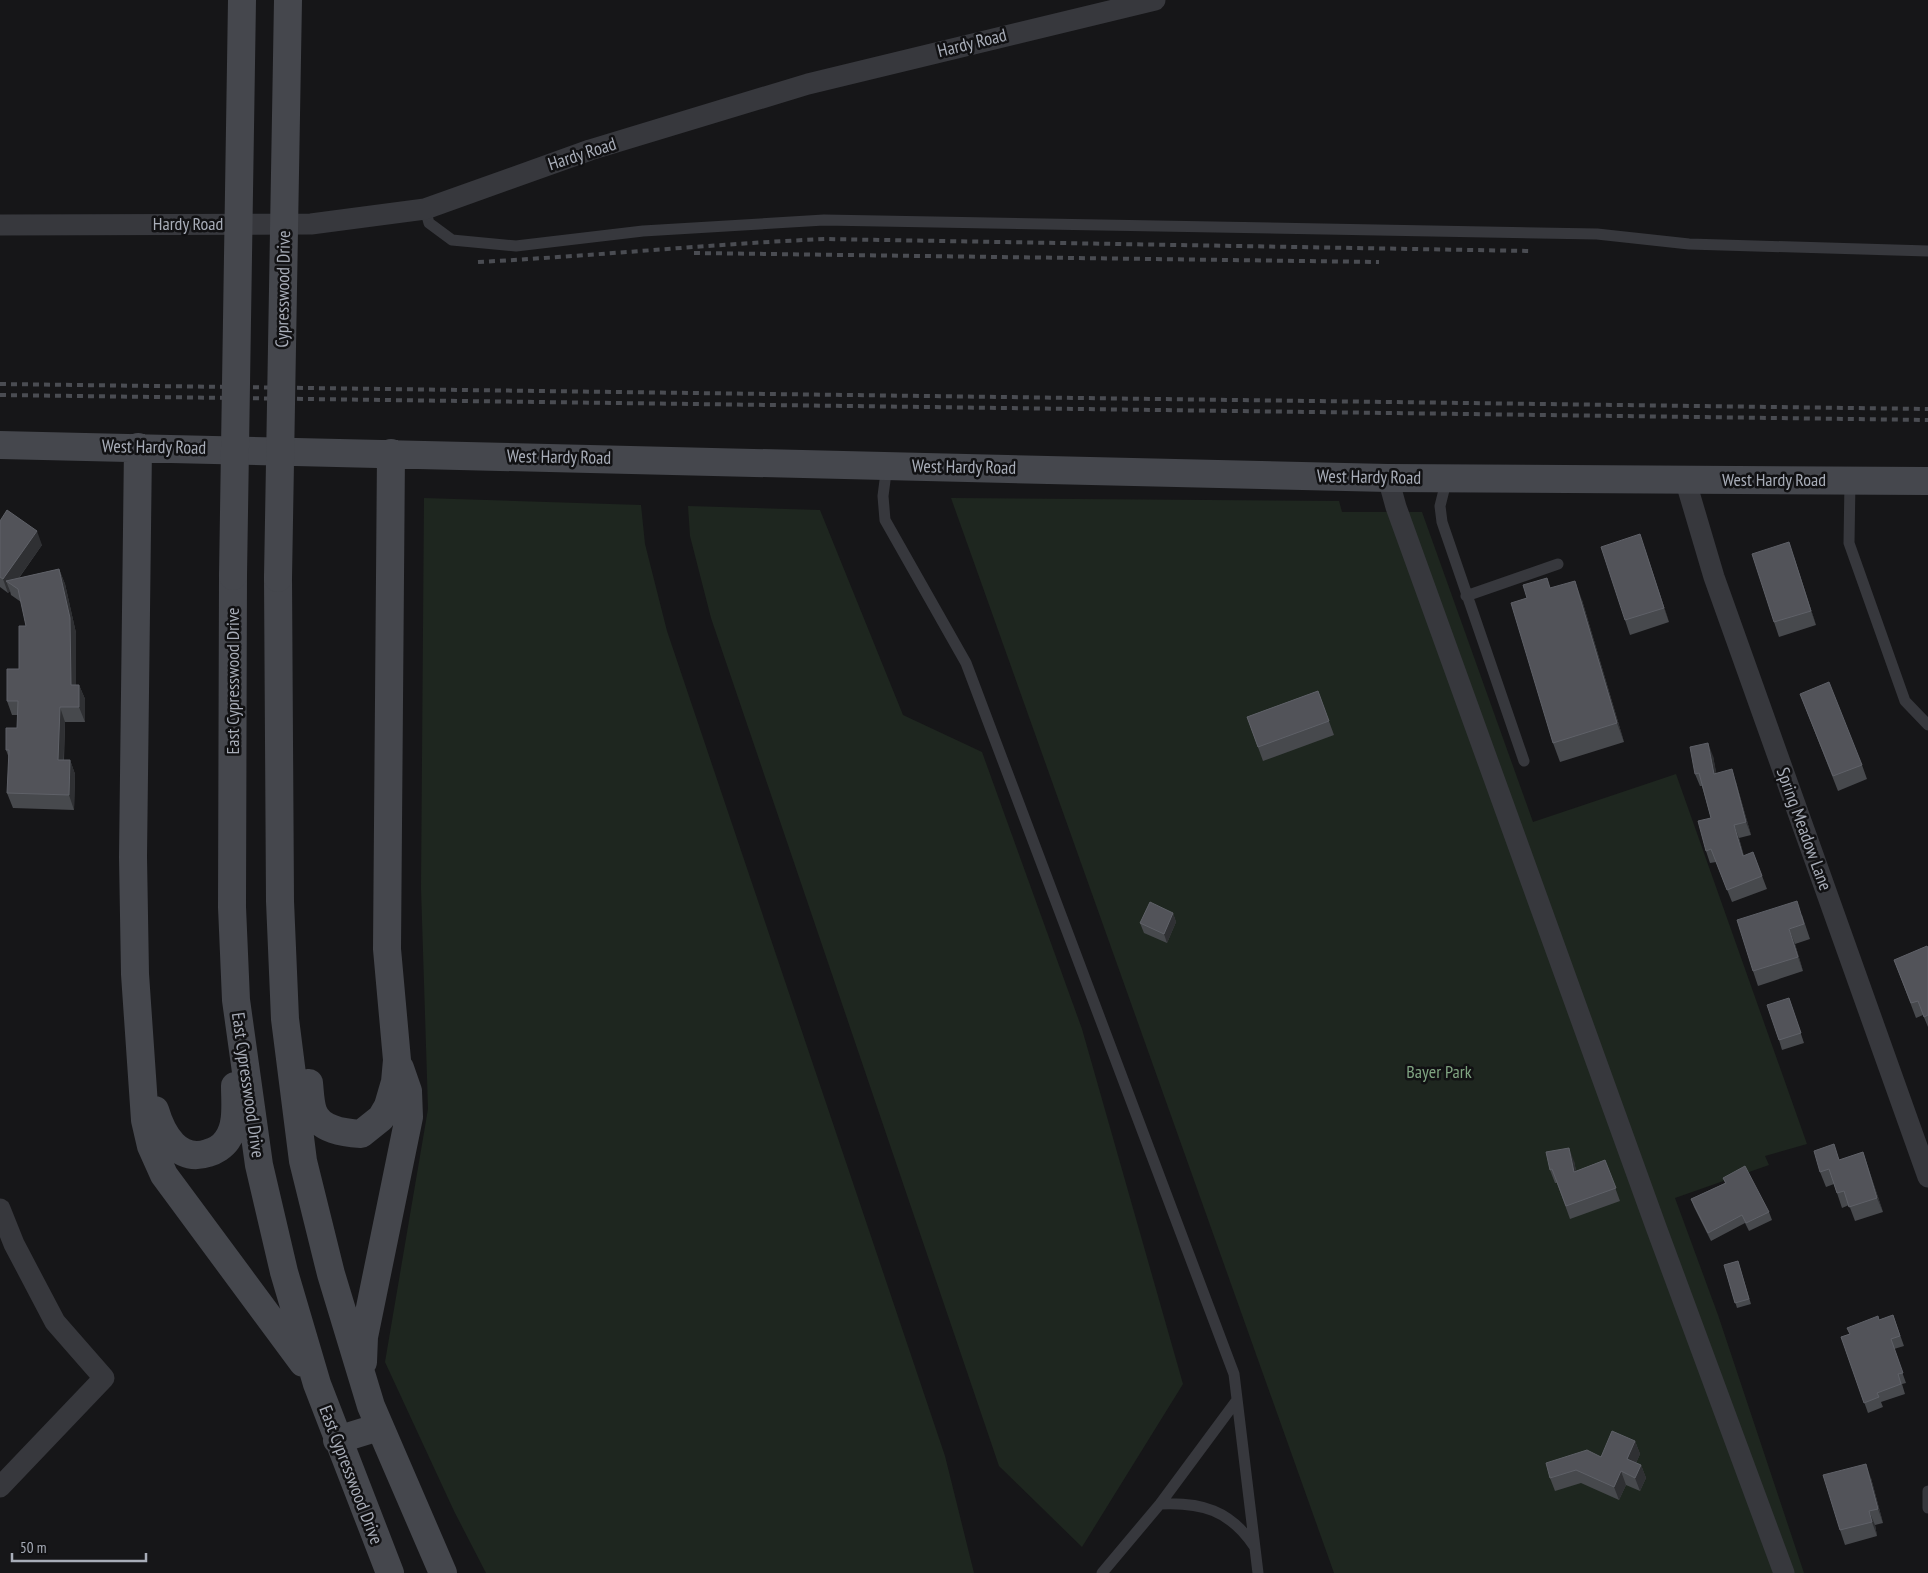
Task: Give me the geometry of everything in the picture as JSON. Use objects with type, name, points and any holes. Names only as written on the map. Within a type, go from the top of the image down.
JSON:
[{"type":"main road","name":"East Cypresswood Drive","points":[[242,0],[233,576],[232,907],[236,1000],[259,1165],[284,1272],[317,1384],[337,1440],[390,1573]]},
{"type":"main road","name":"Cypresswood Drive","points":[[280,901],[278,578],[288,0]]},
{"type":"main road","name":"West Hardy Road","points":[[0,445],[1388,478],[1928,481]]},
{"type":"main road","points":[[138,447],[132,857],[135,974],[146,1120],[151,1146],[164,1175],[290,1344],[317,1384]]},
{"type":"main road","points":[[280,901],[313,1113],[324,1124],[341,1133],[361,1134],[381,1118],[388,1106],[395,1082],[396,1060],[387,949],[390,453]]},
{"type":"main road","points":[[280,901],[286,1019],[303,1161],[331,1274],[362,1378],[380,1427],[443,1573]]},
{"type":"main road","points":[[141,1058],[162,1130],[172,1144],[185,1153],[194,1155],[209,1153],[221,1147],[227,1140],[234,1121],[236,1000]]},
{"type":"main road","points":[[362,1378],[364,1337],[409,1117],[408,1091],[396,1060]]},
{"type":"main road","points":[[337,1440],[380,1427]]},
{"type":"street","name":"Hardy Road","points":[[0,225],[311,224],[425,209],[590,150],[808,84],[1154,0]]},
{"type":"street","points":[[1388,478],[1396,507],[1565,978],[1784,1573]]},
{"type":"street","name":"Spring Meadow Lane","points":[[1685,479],[1714,578],[1928,1177]]},
{"type":"street","points":[[0,1209],[14,1244],[55,1322],[104,1378],[0,1486]]},
{"type":"lane","points":[[425,209],[429,223],[452,240],[516,246],[643,231],[824,220],[1597,234],[1690,244],[1928,251]]},
{"type":"lane","points":[[887,465],[883,496],[884,520],[966,663],[1234,1374],[1258,1573]]},
{"type":"lane","points":[[1447,478],[1440,506],[1442,522],[1524,761]]},
{"type":"lane","points":[[1850,480],[1849,543],[1905,701],[1928,725]]},
{"type":"lane","points":[[1466,596],[1558,564]]},
{"type":"lane","points":[[1102,1573],[1160,1504],[1237,1400]]},
{"type":"lane","points":[[1928,1491],[1928,1508]]},
{"type":"lane","points":[[1160,1504],[1186,1503],[1212,1509],[1237,1525],[1255,1548]]},
{"type":"green space","points":[[424,498],[641,505],[645,544],[667,631],[945,1456],[974,1573],[486,1573],[454,1511],[385,1362],[428,1109],[421,888]]},
{"type":"green space","name":"Bayer Park","points":[[951,498],[1339,501],[1342,512],[1422,512],[1533,822],[1676,774],[1807,1144],[1765,1156],[1769,1165],[1675,1198],[1718,1315],[1804,1573],[1334,1573]]},
{"type":"green space","points":[[688,506],[820,510],[903,715],[982,752],[1082,1029],[1183,1384],[1082,1547],[999,1466],[711,618],[690,536]]},
{"type":"building","points":[[7,510],[37,531],[3,579],[0,577],[0,521]]},
{"type":"building","points":[[1640,534],[1664,608],[1625,620],[1601,547]]},
{"type":"building","points":[[1789,542],[1811,611],[1774,622],[1752,554]]},
{"type":"building","points":[[59,569],[70,618],[71,685],[79,685],[79,707],[60,707],[58,760],[70,760],[69,795],[7,793],[9,750],[6,750],[6,728],[17,728],[18,701],[7,701],[7,669],[19,669],[19,626],[26,626],[18,589],[6,581]]},
{"type":"building","points":[[1547,578],[1550,588],[1575,581],[1617,723],[1553,743],[1511,603],[1527,598],[1523,585]]},
{"type":"building","points":[[1829,682],[1862,765],[1833,776],[1800,694]]},
{"type":"building","points":[[1318,691],[1329,721],[1258,747],[1247,717]]},
{"type":"building","points":[[1708,743],[1714,774],[1732,769],[1746,822],[1734,825],[1743,856],[1753,852],[1762,876],[1727,890],[1711,849],[1706,851],[1698,821],[1711,818],[1699,773],[1695,774],[1690,747]]},
{"type":"building","points":[[1797,901],[1804,924],[1789,929],[1798,957],[1753,971],[1737,920]]},
{"type":"building","points":[[1150,902],[1173,913],[1164,934],[1140,923]]},
{"type":"building","points":[[1927,946],[1928,1015],[1924,1017],[1918,1001],[1911,1003],[1894,960]]},
{"type":"building","points":[[1789,998],[1801,1033],[1779,1040],[1767,1005]]},
{"type":"building","points":[[1834,1144],[1839,1160],[1863,1152],[1877,1198],[1849,1207],[1844,1191],[1837,1193],[1829,1169],[1820,1172],[1814,1151]]},
{"type":"building","points":[[1569,1148],[1574,1172],[1605,1160],[1616,1188],[1566,1206],[1552,1169],[1550,1170],[1546,1152]]},
{"type":"building","points":[[1745,1166],[1769,1212],[1746,1223],[1742,1215],[1708,1233],[1691,1199],[1726,1183],[1723,1178]]},
{"type":"building","points":[[1738,1261],[1749,1299],[1735,1303],[1724,1265]]},
{"type":"building","points":[[1893,1315],[1900,1336],[1891,1339],[1903,1373],[1898,1374],[1901,1384],[1877,1393],[1879,1397],[1864,1403],[1841,1337],[1850,1334],[1847,1328],[1878,1316],[1879,1320]]},
{"type":"building","points":[[1612,1431],[1635,1441],[1627,1459],[1641,1465],[1635,1478],[1621,1471],[1614,1487],[1576,1470],[1550,1478],[1546,1463],[1587,1450],[1601,1457]]},
{"type":"building","points":[[1866,1464],[1878,1509],[1869,1511],[1872,1522],[1840,1530],[1823,1475]]},
{"type":"railway","points":[[478,262],[825,239],[1530,251]]},
{"type":"railway","points":[[694,253],[1379,262]]},
{"type":"railway","points":[[0,384],[1928,409]]},
{"type":"railway","points":[[0,395],[1928,420]]}]
